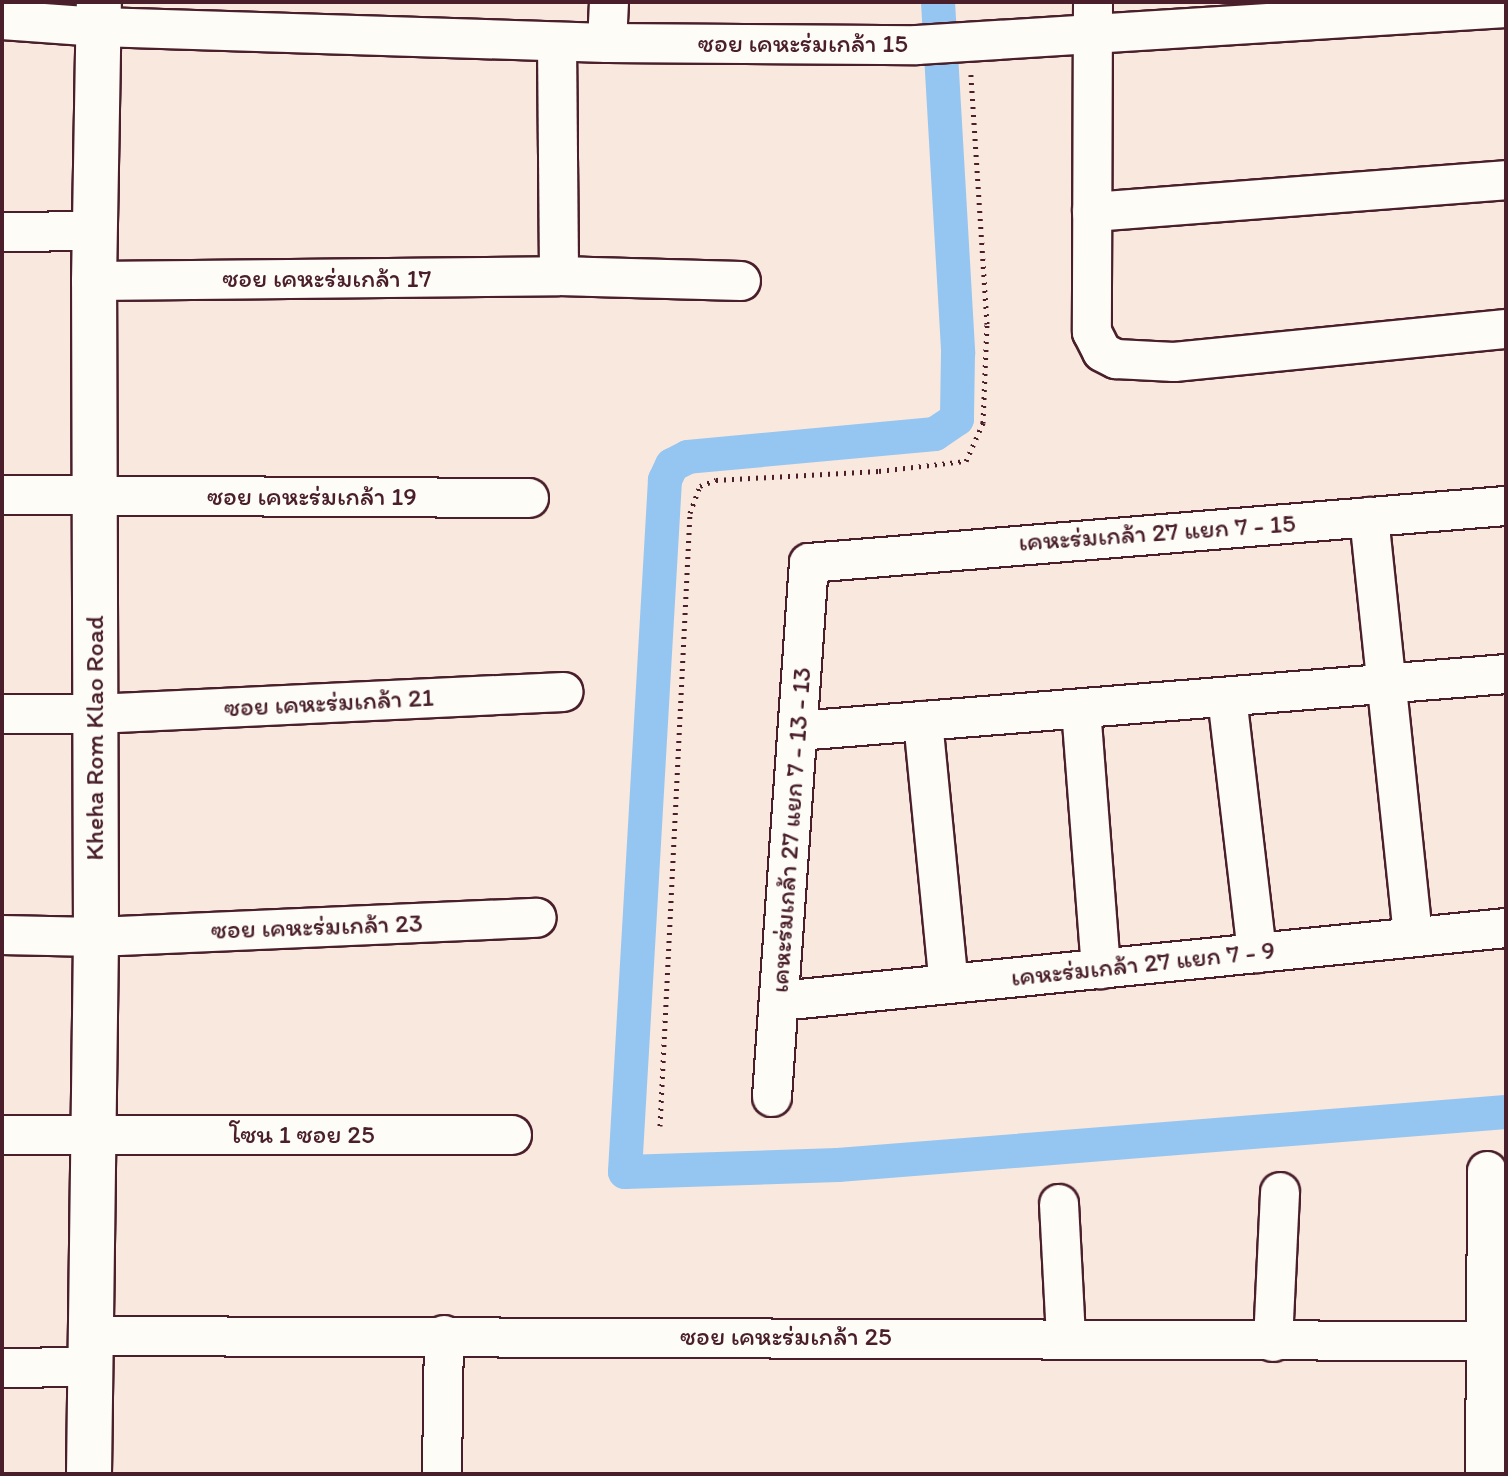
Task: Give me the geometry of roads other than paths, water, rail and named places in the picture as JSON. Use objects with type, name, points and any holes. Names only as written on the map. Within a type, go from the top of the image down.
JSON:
[{"type":"street","points":[[607,43],[609,2]]},
{"type":"street","name":"ซอย เคหะร่มเกล้า 15","points":[[2,20],[99,15],[557,42],[959,45],[1094,19],[1506,8]]},
{"type":"street","name":"Kheha Rom Klao Road","points":[[89,1474],[88,1351],[96,937],[94,281],[99,15]]},
{"type":"street","points":[[1094,19],[1092,332],[1102,352],[1116,359],[1174,362],[1506,329]]},
{"type":"street","points":[[557,42],[559,276]]},
{"type":"street","points":[[1092,212],[1506,180]]},
{"type":"street","points":[[2,232],[95,231]]},
{"type":"street","name":"ซอย เคหะร่มเกล้า 17","points":[[94,281],[559,276],[741,281]]},
{"type":"street","name":"ซอย เคหะร่มเกล้า 19","points":[[2,495],[529,498]]},
{"type":"street","name":"เคหะร่มเกล้า 27 แยก 7 - 15","points":[[809,563],[1506,506]]},
{"type":"street","points":[[1369,517],[1413,937]]},
{"type":"street","name":"เคหะร่มเกล้า 27 แยก 7 - 13 - 13","points":[[772,1097],[809,563]]},
{"type":"street","points":[[798,731],[1506,674]]},
{"type":"street","name":"ซอย เคหะร่มเกล้า 21","points":[[2,714],[95,714],[563,692]]},
{"type":"street","points":[[1227,697],[1257,953]]},
{"type":"street","points":[[1081,709],[1101,969]]},
{"type":"street","points":[[923,721],[949,984]]},
{"type":"street","name":"ซอย เคหะร่มเกล้า 23","points":[[2,935],[96,937],[537,918]]},
{"type":"street","name":"เคหะร่มเกล้า 27 แยก 7 - 9","points":[[780,1001],[1506,928]]},
{"type":"street","name":"โซน 1 ซอย 25","points":[[2,1135],[512,1135]]},
{"type":"street","points":[[1485,1474],[1487,1171]]},
{"type":"street","points":[[1273,1342],[1280,1192]]},
{"type":"street","points":[[1059,1204],[1066,1338]]},
{"type":"street","points":[[442,1474],[444,1335]]},
{"type":"street","name":"ซอย เคหะร่มเกล้า 25","points":[[2,1368],[88,1351],[444,1335],[1484,1341]]},
{"type":"waterway","points":[[938,2],[958,353],[957,419],[935,434],[688,457],[672,465],[665,480],[625,1172],[838,1165],[1506,1112]]}]
